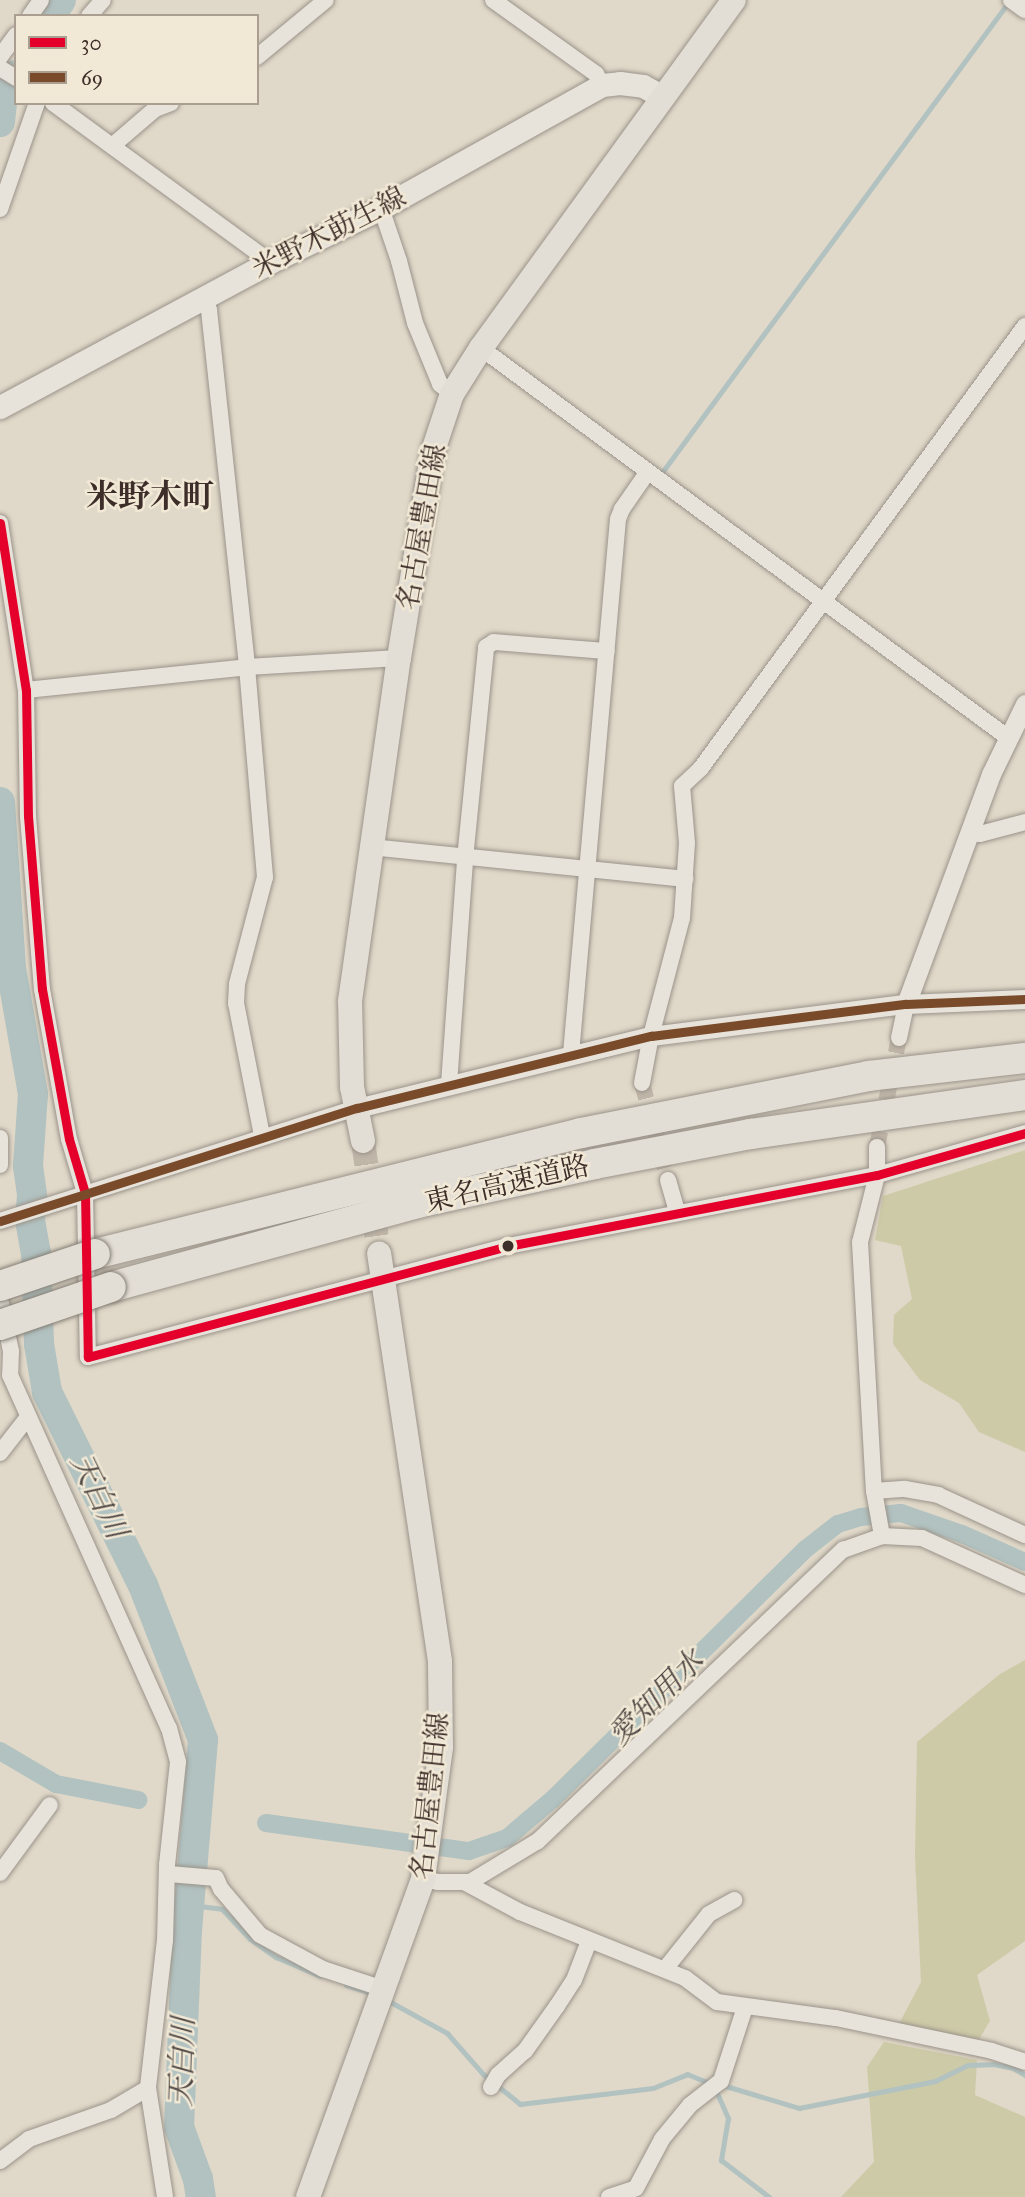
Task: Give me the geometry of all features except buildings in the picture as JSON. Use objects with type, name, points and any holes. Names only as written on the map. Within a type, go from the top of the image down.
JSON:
[{"type":"highway","name":"東名高速道路","points":[[0,1286],[95,1254],[581,1133],[869,1076],[1025,1058]]},
{"type":"highway","name":"東名高速道路","points":[[0,1325],[111,1287],[418,1203],[751,1134],[1025,1095]]},
{"type":"main road","name":"名古屋豊田線","points":[[363,1141],[352,1087],[350,1001],[399,658],[433,451],[452,394],[481,348],[661,96],[734,0]]},
{"type":"main road","name":"米野木莇生線","points":[[0,407],[270,262],[381,208],[602,85],[620,83],[643,86],[661,96]]},
{"type":"main road","name":"名古屋豊田線","points":[[308,2197],[424,1875],[441,1747],[440,1661],[379,1254]]},
{"type":"street","points":[[91,14],[103,0]]},
{"type":"street","points":[[259,55],[326,0]]},
{"type":"street","points":[[493,0],[596,74],[602,85]]},
{"type":"street","points":[[1011,0],[1025,10]]},
{"type":"street","points":[[0,57],[14,38]]},
{"type":"street","points":[[0,209],[36,105]]},
{"type":"street","points":[[56,105],[270,262]]},
{"type":"street","points":[[112,146],[155,109],[166,105]]},
{"type":"street","points":[[381,208],[399,261],[415,323],[440,384],[452,394]]},
{"type":"street","points":[[204,298],[209,310],[247,667],[265,877],[237,984],[236,1003],[262,1135]]},
{"type":"street","points":[[642,1083],[651,1036],[682,918],[687,843],[682,786],[701,768],[1025,326]]},
{"type":"street","points":[[481,348],[1007,737]]},
{"type":"street","points":[[571,1054],[618,520],[622,509],[647,473]]},
{"type":"street","points":[[0,523],[26,690],[28,816],[42,989],[69,1139],[85,1193],[88,1357],[384,1282],[508,1246],[877,1175],[1025,1133]]},
{"type":"street","points":[[449,1084],[465,859],[486,647],[494,642],[607,651]]},
{"type":"street","points":[[26,690],[247,667],[399,658]]},
{"type":"street","points":[[900,1038],[906,1004],[969,833],[1007,737],[1025,704]]},
{"type":"street","points":[[969,833],[980,834],[1025,822]]},
{"type":"street","points":[[371,847],[465,859],[685,879]]},
{"type":"street","points":[[1,1220],[262,1135],[357,1108],[651,1036],[906,1004],[1025,999]]},
{"type":"street","points":[[0,1138],[0,1165]]},
{"type":"street","points":[[877,1147],[877,1175],[860,1241],[874,1490],[882,1536]]},
{"type":"street","points":[[668,1180],[677,1212]]},
{"type":"street","points":[[0,1299],[11,1352],[5,1377],[28,1417],[173,1739],[178,1762],[148,2088],[165,2197]]},
{"type":"street","points":[[0,1453],[28,1417]]},
{"type":"street","points":[[874,1490],[905,1489],[938,1495],[1025,1535]]},
{"type":"street","points":[[1025,1585],[922,1538],[882,1536],[843,1550],[538,1841],[466,1883],[520,1912],[589,1941],[619,1949],[685,1978],[717,2002],[836,2018],[992,2051],[1025,2062]]},
{"type":"street","points":[[0,1872],[50,1805]]},
{"type":"street","points":[[169,1874],[216,1878],[221,1889],[260,1935],[298,1958],[384,1989]]},
{"type":"street","points":[[424,1875],[470,1882]]},
{"type":"street","points":[[664,1969],[709,1914],[734,1900]]},
{"type":"street","points":[[491,2087],[498,2075],[525,2050],[557,2006],[574,1980],[589,1941]]},
{"type":"street","points":[[609,2197],[629,2194],[636,2188],[662,2139],[716,2084],[744,2007]]},
{"type":"street","points":[[0,2161],[29,2139],[111,2110],[148,2088]]},
{"type":"shaded area","points":[[1025,1150],[1025,1452],[979,1432],[959,1403],[920,1380],[893,1344],[894,1315],[912,1299],[901,1246],[875,1240],[883,1196]]},
{"type":"shaded area","points":[[1025,1660],[1025,1941],[977,1975],[990,2021],[978,2041],[899,2024],[921,1982],[915,1856],[917,1742],[1000,1674]]},
{"type":"shaded area","points":[[884,2042],[977,2060],[975,2095],[1025,2117],[1025,2197],[841,2197],[874,2162],[867,2067]]},
{"type":"waterway","name":"天白川","points":[[51,14],[61,0]]},
{"type":"waterway","points":[[663,471],[1010,0]]},
{"type":"waterway","name":"天白川","points":[[0,122],[4,85],[14,77]]},
{"type":"waterway","name":"天白川","points":[[0,83],[4,85]]},
{"type":"waterway","name":"天白川","points":[[0,802],[11,968],[33,1094],[28,1166],[32,1196],[30,1220],[36,1253],[39,1344],[47,1392],[143,1585],[203,1740],[187,1929],[179,2127],[198,2179],[201,2197]]},
{"type":"waterway","name":"愛知用水","points":[[266,1823],[469,1851],[507,1838],[553,1799],[807,1548],[838,1524],[861,1517],[901,1513],[962,1534],[1025,1562]]},
{"type":"waterway","name":"愛知用水","points":[[0,1751],[56,1784],[138,1800]]},
{"type":"waterway","points":[[191,1905],[222,1909],[250,1939],[276,1957],[320,1976]]},
{"type":"waterway","points":[[346,1985],[373,1994]]},
{"type":"waterway","points":[[385,1999],[447,2033],[483,2074],[520,2104],[653,2088],[687,2074],[707,2082],[716,2091],[728,2118],[721,2160],[769,2197]]},
{"type":"waterway","points":[[719,2084],[799,2108],[935,2081],[968,2065],[993,2064],[1013,2068],[1025,2075]]},
{"type":"tunnel","points":[[877,1147],[899,1038]]},
{"type":"tunnel","points":[[642,1083],[668,1180]]},
{"type":"tunnel","points":[[363,1141],[379,1254]]},
{"type":"transit line","name":"30","points":[[0,523],[26,690],[28,816],[42,989],[69,1139],[85,1193],[88,1357],[508,1246],[877,1175],[1025,1133]]},
{"type":"transit line","name":"69","points":[[0,1221],[357,1108],[651,1036],[906,1004],[1025,999]]},
{"type":"district","name":"米野木町","points":[[150,497]]}]
